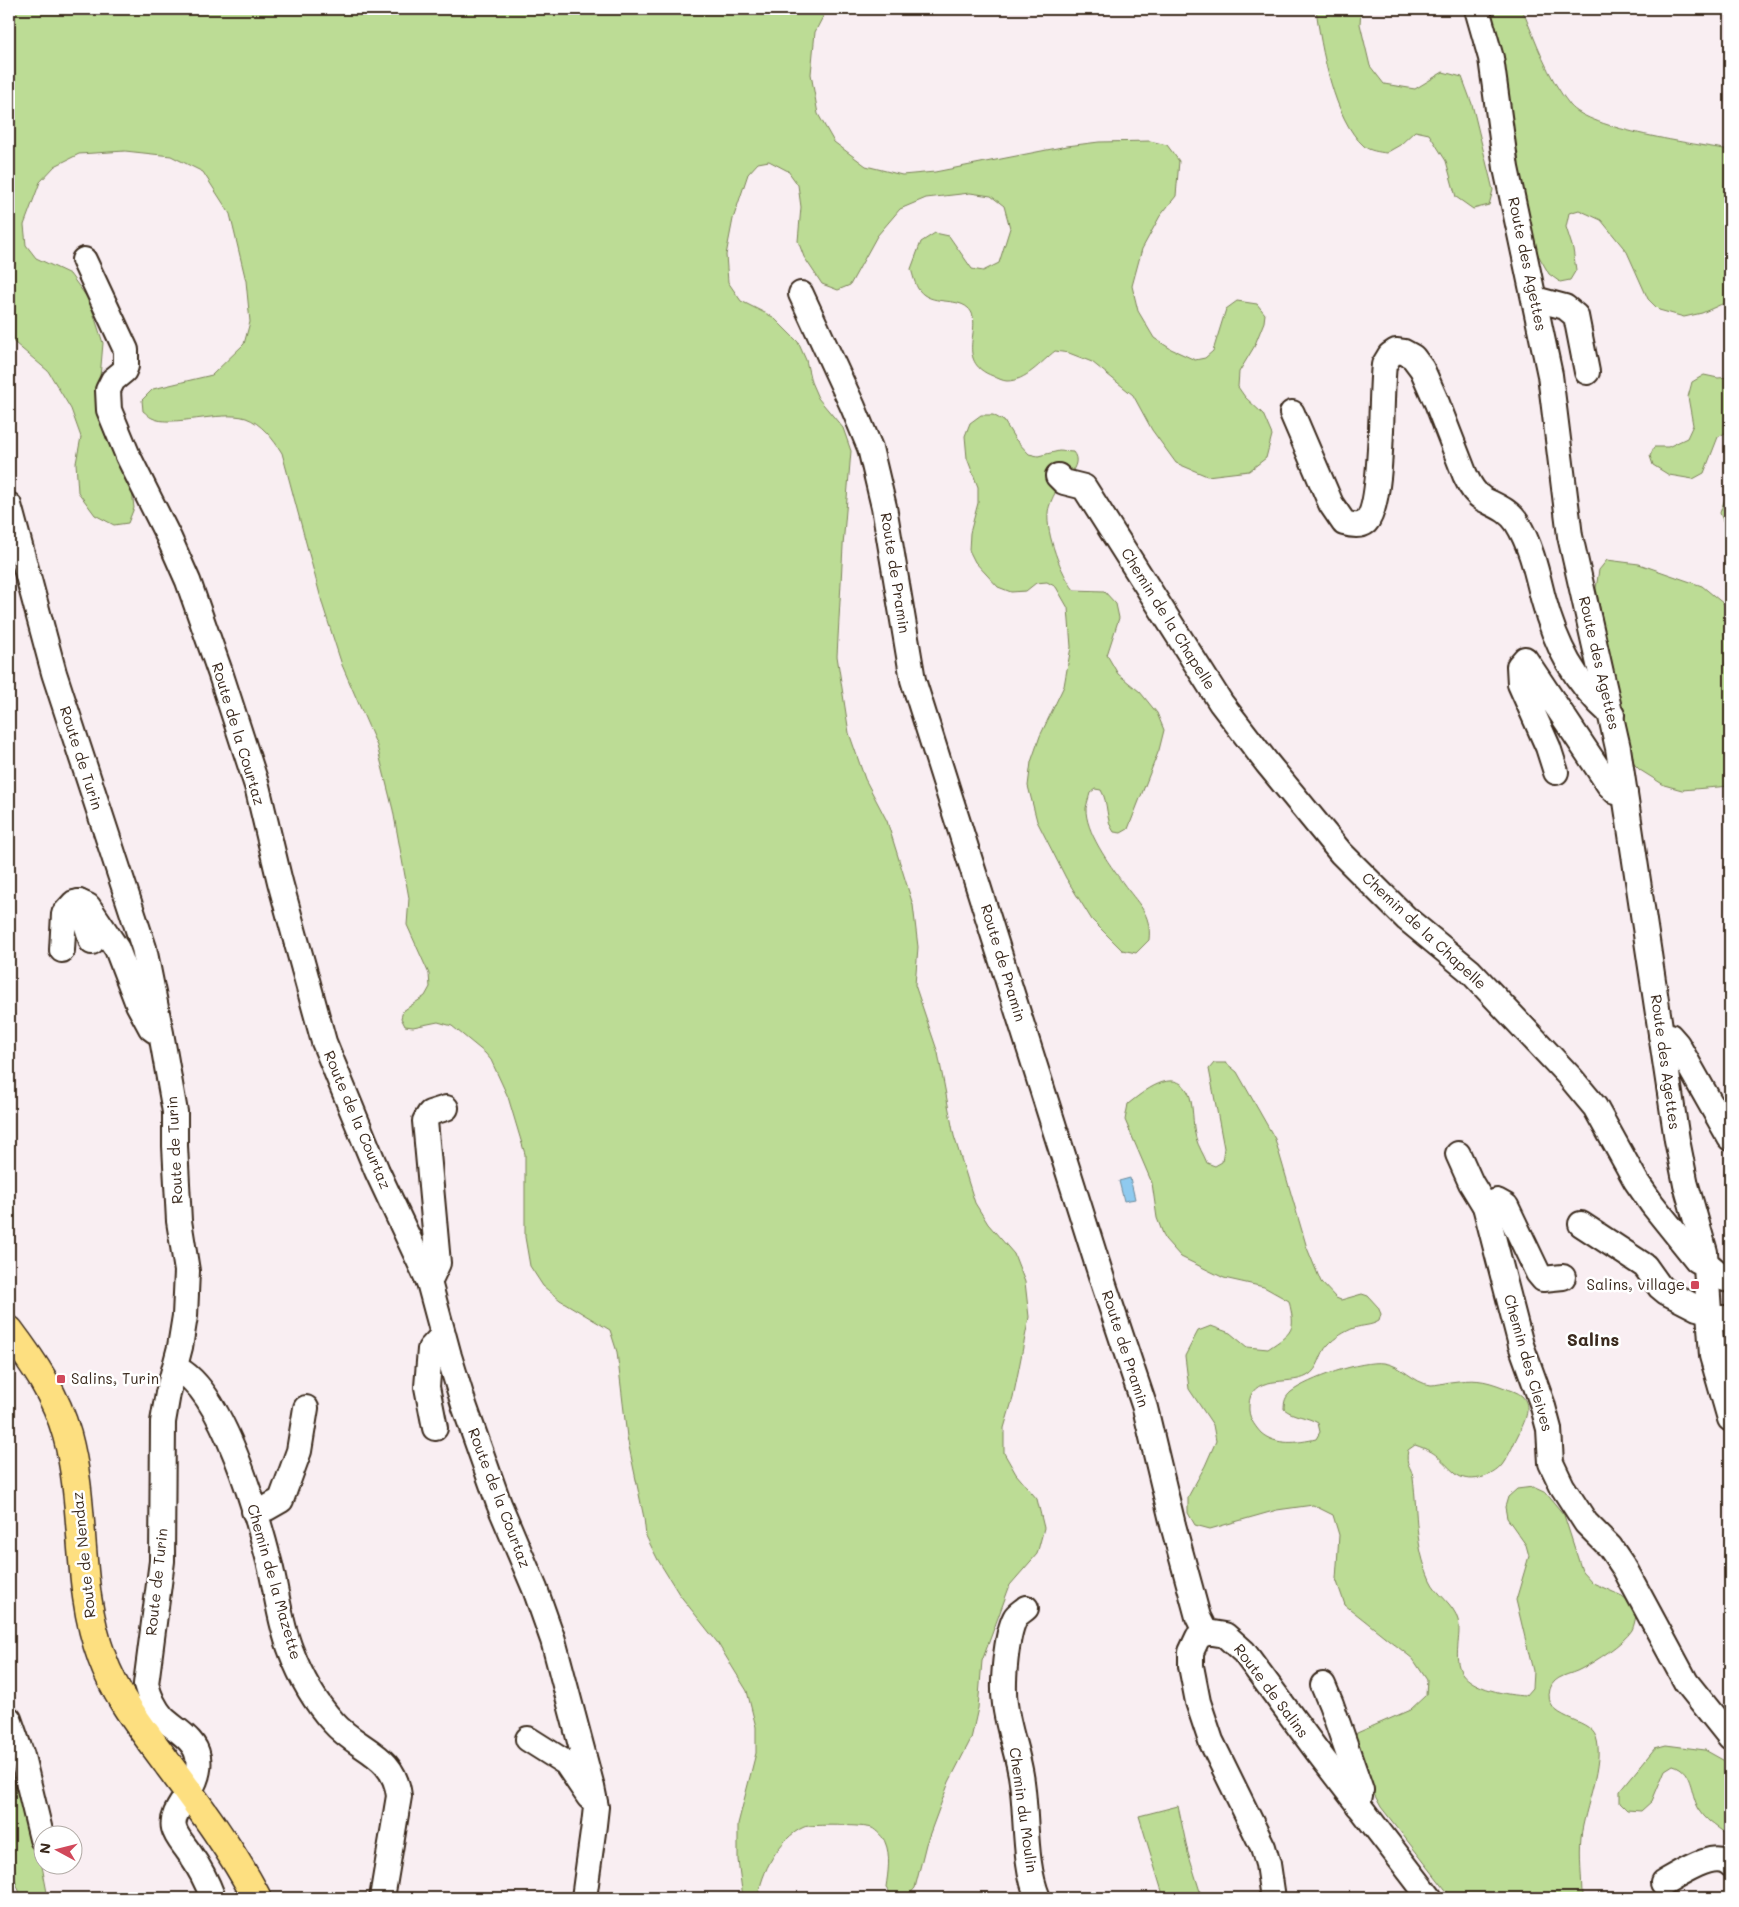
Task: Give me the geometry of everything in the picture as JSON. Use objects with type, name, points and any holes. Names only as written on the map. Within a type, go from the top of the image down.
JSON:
[{"type":"main road","name":"Route de Nendaz","points":[[9,1330],[32,1360],[48,1387],[66,1433],[75,1473],[88,1610],[102,1659],[125,1703],[190,1793],[227,1848],[257,1898]]},
{"type":"street","name":"Route des Agettes","points":[[1477,9],[1491,58],[1506,168],[1535,299],[1558,380],[1570,536],[1612,715],[1681,1165],[1705,1252],[1716,1316]]},
{"type":"street","name":"Route de la Courtaz","points":[[84,260],[126,350],[126,366],[124,371],[113,380],[108,390],[108,410],[188,581],[220,672],[256,786],[324,1042],[377,1171],[429,1282],[464,1405],[499,1504],[554,1640],[596,1807],[584,1898]]},
{"type":"street","name":"Route de Pramin","points":[[801,294],[870,448],[884,507],[913,680],[1104,1285],[1145,1408],[1175,1534],[1198,1617],[1206,1633]]},
{"type":"street","points":[[1535,299],[1565,307],[1576,316],[1587,372]]},
{"type":"street","points":[[1292,413],[1330,504],[1344,523],[1354,526],[1364,523],[1372,513],[1377,484],[1384,365],[1390,355],[1396,351],[1404,352],[1413,357],[1422,369],[1471,486],[1482,498],[1509,513],[1517,523],[1528,549],[1556,638],[1569,665],[1583,686],[1612,715]]},
{"type":"street","name":"Chemin de la Chapelle","points":[[1058,476],[1064,482],[1084,487],[1221,704],[1329,839],[1407,919],[1470,970],[1570,1077],[1595,1107],[1636,1181],[1652,1204],[1697,1260],[1730,1280]]},
{"type":"street","name":"Route de Turin","points":[[9,505],[54,673],[144,948],[175,1112],[174,1146],[179,1222],[187,1272],[185,1316],[163,1422],[162,1561],[146,1684],[150,1698],[163,1718],[189,1740],[198,1757],[198,1775],[190,1793],[176,1812],[174,1828],[204,1876],[213,1898]]},
{"type":"street","points":[[1556,772],[1548,747],[1520,684],[1519,666],[1525,659],[1608,785],[1616,792],[1625,794]]},
{"type":"street","points":[[62,950],[64,914],[74,903],[79,902],[88,906],[117,949],[138,1004],[150,1028],[161,1033]]},
{"type":"street","points":[[79,902],[92,942]]},
{"type":"street","points":[[1661,1035],[1670,1036],[1677,1044],[1730,1138]]},
{"type":"street","points":[[429,1282],[438,1263],[425,1121],[430,1113],[446,1108]]},
{"type":"street","name":"Chemin des Cleives","points":[[1458,1154],[1470,1183],[1485,1206],[1521,1345],[1542,1403],[1549,1429],[1551,1463],[1562,1486],[1586,1523],[1610,1547],[1625,1569],[1686,1682],[1730,1737]]},
{"type":"street","points":[[1485,1206],[1497,1201],[1506,1206],[1538,1273],[1543,1279],[1563,1277]]},
{"type":"street","points":[[1581,1224],[1645,1266],[1660,1287],[1666,1292],[1716,1316],[1712,1356],[1730,1419]]},
{"type":"street","points":[[435,1428],[427,1387],[430,1349],[444,1335]]},
{"type":"street","name":"Chemin de la Mazette","points":[[175,1368],[186,1373],[196,1383],[217,1414],[240,1466],[270,1564],[289,1648],[295,1663],[320,1705],[333,1722],[349,1738],[386,1764],[397,1782],[399,1796],[382,1898]]},
{"type":"street","points":[[254,1511],[267,1508],[281,1500],[299,1451],[306,1408]]},
{"type":"street","name":"Chemin du Moulin","points":[[1026,1608],[1015,1617],[1006,1651],[1005,1704],[1022,1782],[1028,1854],[1038,1898]]},
{"type":"street","points":[[1206,1633],[1198,1637],[1191,1652],[1191,1666],[1198,1702],[1211,1741],[1263,1848],[1274,1898]]},
{"type":"street","name":"Route de Salins","points":[[1206,1633],[1225,1635],[1244,1652],[1430,1898]]},
{"type":"street","points":[[1323,1685],[1362,1790],[1358,1805]]},
{"type":"street","points":[[9,1719],[22,1756],[38,1824]]},
{"type":"street","points":[[528,1739],[566,1763],[596,1807]]},
{"type":"street","points":[[1663,1883],[1709,1859],[1726,1861],[1730,1864]]},
{"type":"green space","points":[[9,9],[827,9],[815,32],[811,74],[818,114],[834,142],[866,166],[902,175],[935,172],[1067,146],[1099,142],[1150,141],[1167,145],[1179,161],[1176,196],[1160,216],[1142,249],[1132,286],[1138,311],[1154,338],[1171,349],[1195,360],[1205,358],[1213,351],[1226,309],[1237,301],[1257,304],[1265,314],[1264,322],[1254,347],[1239,372],[1238,387],[1245,397],[1263,414],[1272,435],[1266,458],[1249,471],[1207,476],[1176,463],[1152,430],[1133,395],[1092,362],[1069,353],[1055,351],[1021,378],[1007,381],[1000,379],[981,369],[974,361],[972,342],[974,323],[973,315],[968,308],[957,303],[930,298],[919,290],[911,269],[921,242],[935,233],[949,236],[972,269],[983,271],[999,263],[1010,228],[1004,206],[991,196],[970,193],[926,198],[900,209],[877,236],[850,285],[838,290],[822,284],[804,257],[798,241],[801,207],[798,185],[788,171],[769,161],[758,163],[748,174],[733,219],[726,255],[728,282],[741,301],[773,317],[798,342],[818,398],[843,428],[851,451],[843,546],[837,656],[849,733],[865,779],[887,821],[913,905],[918,947],[915,985],[938,1053],[954,1136],[975,1203],[988,1224],[1014,1254],[1025,1282],[1029,1317],[1013,1398],[1004,1428],[1004,1453],[1016,1474],[1037,1499],[1044,1528],[1037,1554],[1010,1585],[982,1661],[978,1708],[971,1739],[949,1782],[926,1844],[915,1888],[906,1898],[894,1898],[886,1887],[888,1853],[884,1840],[878,1832],[867,1827],[826,1825],[804,1827],[787,1839],[767,1867],[758,1898],[743,1898],[738,1860],[738,1824],[756,1753],[756,1727],[747,1691],[717,1642],[679,1594],[646,1536],[627,1437],[617,1352],[610,1330],[560,1300],[543,1286],[530,1266],[525,1237],[525,1154],[508,1097],[491,1060],[452,1026],[438,1022],[413,1027],[405,1026],[401,1018],[403,1011],[425,996],[430,987],[429,974],[407,925],[409,898],[393,810],[377,746],[342,665],[323,606],[282,453],[262,428],[246,418],[223,416],[160,421],[143,411],[142,400],[153,389],[212,375],[244,344],[250,322],[246,281],[230,214],[203,172],[171,156],[125,151],[79,154],[55,166],[40,182],[24,225],[26,245],[36,258],[70,274],[89,300],[103,343],[97,412],[106,438],[132,489],[134,508],[128,523],[114,525],[95,515],[78,492],[76,463],[81,437],[71,409],[48,371],[9,338]]},
{"type":"green space","points":[[1316,9],[1361,9],[1360,24],[1370,66],[1384,84],[1415,89],[1443,72],[1462,77],[1472,104],[1493,190],[1489,205],[1473,209],[1456,197],[1446,161],[1429,134],[1415,131],[1400,145],[1386,153],[1364,146],[1345,119],[1337,101],[1325,62]]},
{"type":"green space","points":[[1485,9],[1522,9],[1555,83],[1570,105],[1581,114],[1620,129],[1730,150],[1730,307],[1722,304],[1702,313],[1684,317],[1659,310],[1648,299],[1627,252],[1601,220],[1579,210],[1569,213],[1566,227],[1573,249],[1576,270],[1570,280],[1560,282],[1549,274],[1528,237]]},
{"type":"green space","points":[[1704,375],[1718,378],[1730,377],[1730,430],[1718,437],[1704,473],[1693,479],[1669,475],[1653,465],[1650,456],[1654,447],[1668,447],[1687,438],[1693,425],[1688,397],[1692,382]]},
{"type":"green space","points":[[981,415],[993,415],[1004,421],[1015,439],[1029,454],[1038,456],[1059,451],[1073,452],[1076,457],[1074,469],[1057,490],[1048,511],[1049,532],[1055,553],[1064,574],[1074,590],[1104,591],[1116,604],[1119,618],[1107,655],[1118,674],[1140,692],[1157,713],[1164,730],[1159,750],[1128,829],[1121,833],[1114,832],[1109,822],[1101,790],[1095,789],[1090,793],[1086,808],[1089,827],[1099,847],[1146,915],[1149,940],[1136,953],[1122,950],[1092,920],[1066,878],[1037,821],[1028,786],[1031,762],[1040,736],[1064,686],[1071,647],[1068,608],[1056,587],[1047,582],[1036,583],[1026,591],[1011,592],[998,587],[975,562],[969,550],[970,533],[978,503],[978,487],[967,458],[965,436],[970,423]]},
{"type":"green space","points":[[1730,491],[1730,538],[1720,513],[1727,493]]},
{"type":"green space","points":[[1607,560],[1639,564],[1702,586],[1730,609],[1730,786],[1682,790],[1664,785],[1640,770],[1627,757],[1623,721],[1596,588],[1599,570]]},
{"type":"green space","points":[[1214,1063],[1226,1063],[1237,1072],[1275,1139],[1307,1248],[1321,1282],[1336,1298],[1341,1300],[1362,1294],[1368,1296],[1378,1307],[1381,1314],[1379,1321],[1351,1329],[1333,1340],[1325,1349],[1317,1365],[1307,1376],[1299,1379],[1271,1382],[1256,1389],[1251,1396],[1249,1410],[1256,1427],[1267,1437],[1280,1442],[1302,1442],[1316,1439],[1320,1432],[1318,1423],[1292,1414],[1284,1409],[1286,1398],[1299,1387],[1322,1376],[1362,1364],[1390,1364],[1425,1384],[1478,1380],[1516,1392],[1522,1396],[1527,1404],[1525,1418],[1507,1457],[1502,1465],[1493,1473],[1480,1478],[1466,1479],[1460,1477],[1438,1456],[1429,1451],[1415,1445],[1408,1450],[1407,1460],[1413,1478],[1421,1554],[1430,1580],[1456,1614],[1459,1626],[1457,1654],[1462,1673],[1474,1683],[1500,1693],[1525,1696],[1532,1688],[1533,1671],[1516,1600],[1529,1556],[1526,1545],[1507,1518],[1505,1507],[1508,1497],[1517,1489],[1533,1487],[1546,1493],[1564,1515],[1582,1571],[1593,1583],[1622,1596],[1630,1602],[1636,1616],[1633,1628],[1628,1635],[1594,1662],[1559,1678],[1552,1684],[1550,1689],[1549,1699],[1553,1707],[1559,1713],[1592,1730],[1598,1747],[1596,1773],[1581,1837],[1582,1898],[1452,1898],[1381,1807],[1354,1757],[1354,1739],[1357,1733],[1410,1710],[1426,1695],[1427,1680],[1413,1659],[1345,1605],[1336,1579],[1339,1535],[1333,1515],[1313,1505],[1277,1510],[1210,1529],[1195,1525],[1188,1513],[1188,1497],[1216,1441],[1213,1425],[1189,1389],[1185,1356],[1198,1331],[1211,1326],[1230,1333],[1247,1347],[1268,1349],[1283,1339],[1292,1325],[1289,1301],[1264,1287],[1224,1278],[1181,1257],[1165,1239],[1157,1218],[1152,1183],[1125,1120],[1128,1104],[1134,1099],[1158,1084],[1175,1081],[1182,1085],[1190,1097],[1196,1138],[1207,1163],[1215,1166],[1222,1162],[1224,1148],[1209,1069]]},
{"type":"green space","points":[[9,1722],[34,1824],[32,1824],[32,1874],[44,1874],[48,1898],[22,1898],[9,1866]]},
{"type":"green space","points":[[1666,1745],[1705,1750],[1730,1764],[1730,1837],[1704,1816],[1697,1806],[1685,1773],[1673,1765],[1665,1770],[1652,1801],[1641,1811],[1627,1810],[1620,1803],[1620,1791],[1655,1748]]},
{"type":"green space","points":[[1178,1806],[1188,1853],[1202,1898],[1164,1898],[1139,1816]]},
{"type":"water","points":[[1130,1178],[1135,1199],[1124,1201],[1119,1181]]},
{"type":"place","name":"Salins, village","points":[[1695,1285]]},
{"type":"place","name":"Salins, Turin","points":[[61,1379]]},
{"type":"district","name":"Salins","points":[[1593,1340]]}]
